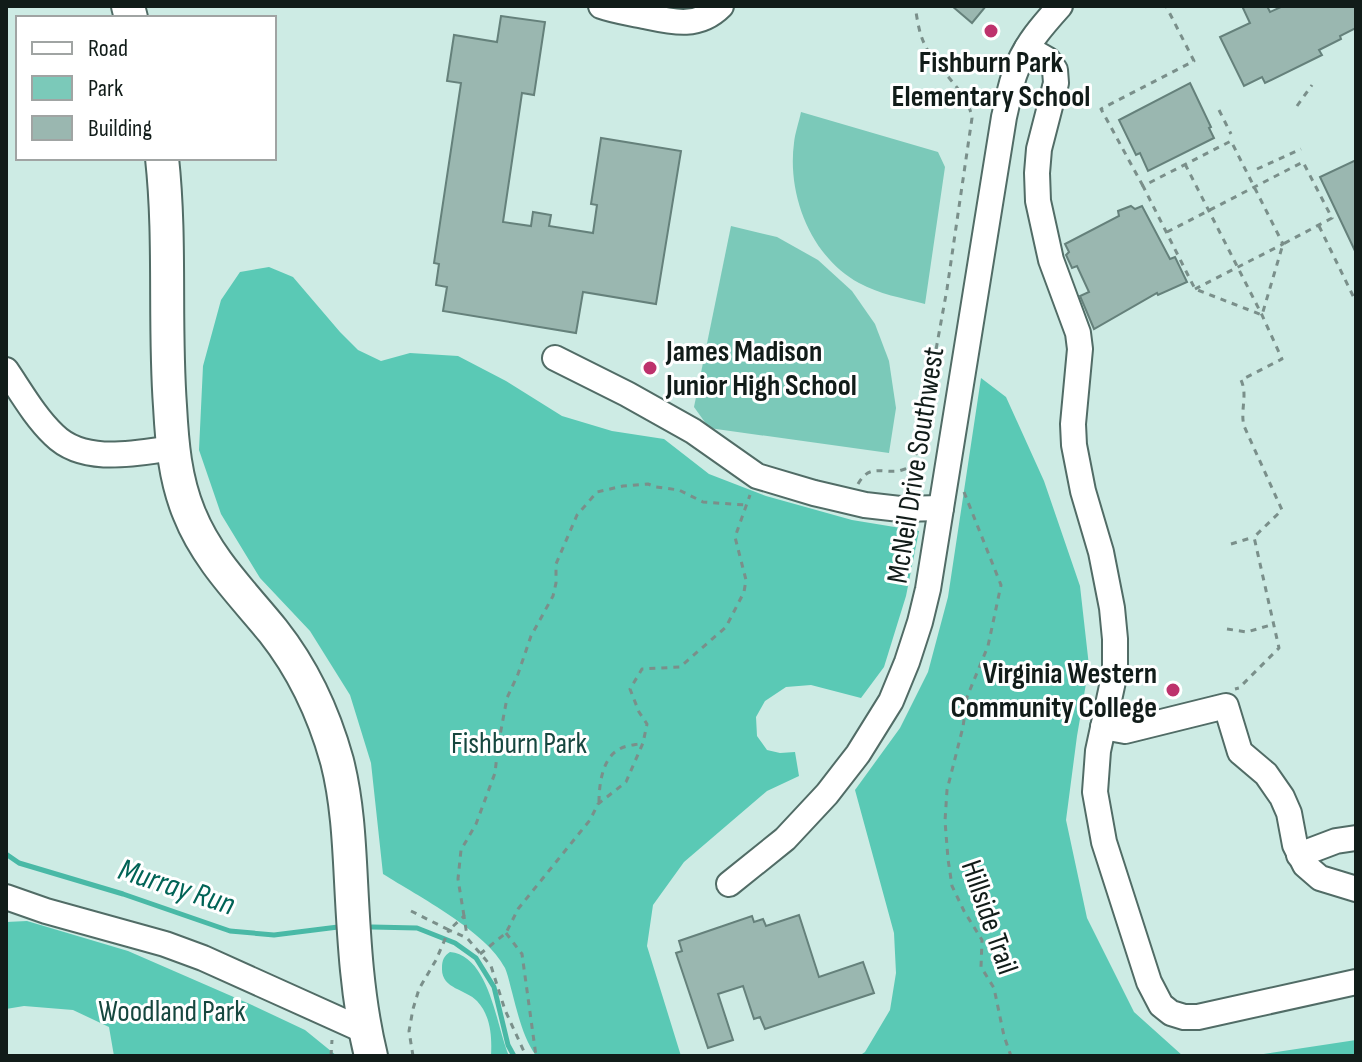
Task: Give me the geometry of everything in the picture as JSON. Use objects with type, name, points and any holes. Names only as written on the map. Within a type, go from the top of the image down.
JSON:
[{"type":"main road","points":[[162,160],[167,226],[166,350],[173,448],[181,491],[200,537],[216,563],[295,663],[328,731],[344,796],[355,947],[368,1044]]},
{"type":"street","points":[[601,6],[679,23],[702,20],[721,6]]},
{"type":"street","name":"McNeil Drive Southwest","points":[[729,884],[785,839],[827,794],[858,754],[891,701],[907,662],[928,589],[1011,84],[1027,48],[1060,6]]},
{"type":"street","points":[[1027,48],[1048,60],[1055,70],[1056,83],[1039,149],[1038,201],[1051,260],[1078,333],[1080,349],[1074,445],[1083,491],[1101,552],[1115,639],[1115,672],[1098,751],[1095,792],[1104,842],[1149,982],[1161,1005],[1171,1013],[1184,1017],[1198,1017],[1356,982]]},
{"type":"street","points":[[555,358],[693,431],[757,476],[865,505],[900,509],[941,508]]},
{"type":"street","points":[[6,370],[45,426],[66,445],[81,451],[126,455],[173,448]]},
{"type":"street","points":[[1103,727],[1125,731],[1226,706],[1240,752],[1274,782],[1282,797],[1299,855],[1320,878],[1356,889]]},
{"type":"street","points":[[1299,855],[1336,841],[1356,838]]},
{"type":"street","points":[[6,897],[203,958],[368,1044]]},
{"type":"path","points":[[856,487],[866,473],[875,470],[900,471],[911,467],[918,449],[947,289],[972,118],[965,97],[923,43],[915,6]]},
{"type":"path","points":[[1166,6],[1194,61],[1101,109],[1195,289],[1262,315]]},
{"type":"path","points":[[1297,106],[1312,85]]},
{"type":"path","points":[[1219,110],[1231,134]]},
{"type":"path","points":[[1143,186],[1231,141],[1283,244],[1262,315]]},
{"type":"path","points":[[1257,169],[1301,149]]},
{"type":"path","points":[[1167,232],[1303,162],[1332,218]]},
{"type":"path","points":[[1185,164],[1282,359],[1241,380],[1246,389],[1242,418],[1282,510],[1254,537],[1231,544]]},
{"type":"path","points":[[1195,289],[1338,215]]},
{"type":"path","points":[[1318,225],[1356,302]]},
{"type":"path","points":[[598,804],[626,782],[643,743],[647,724],[630,689],[642,669],[680,667],[726,627],[744,592],[746,580],[735,537],[757,476]]},
{"type":"path","name":"Hillside Trail","points":[[946,480],[961,484],[1001,585],[988,646],[967,697],[947,790],[945,821],[952,886],[982,940],[981,967],[994,988],[1011,1056]]},
{"type":"path","points":[[467,938],[458,879],[461,850],[476,824],[495,773],[507,698],[531,636],[553,596],[556,564],[577,515],[597,492],[648,484],[679,490],[703,502],[746,505]]},
{"type":"path","points":[[1239,688],[1279,648],[1254,537]]},
{"type":"path","points":[[1227,629],[1247,632],[1274,624]]},
{"type":"path","points":[[480,954],[506,933],[518,909],[590,820],[598,804],[599,784],[613,752],[643,743]]},
{"type":"path","points":[[411,911],[467,938],[491,966],[505,1010],[526,1056]]},
{"type":"path","points":[[413,1056],[409,1031],[419,989],[436,960],[448,930],[464,916]]},
{"type":"path","points":[[506,933],[522,954],[536,1056]]},
{"type":"green space","points":[[801,112],[938,152],[945,167],[925,304],[859,283],[842,272],[815,241],[794,183],[794,143]]},
{"type":"green space","points":[[731,226],[777,237],[818,260],[852,291],[875,324],[889,361],[896,408],[889,453],[709,428],[694,407]]},
{"type":"green space","name":"Fishburn Park","points":[[269,267],[293,277],[358,350],[381,361],[410,353],[458,356],[562,416],[612,431],[664,439],[709,474],[766,496],[852,520],[919,531],[906,596],[884,667],[861,698],[811,685],[786,687],[765,701],[756,717],[757,736],[767,750],[795,752],[799,776],[767,791],[684,862],[653,905],[647,946],[681,1056],[536,1056],[521,1026],[505,968],[496,955],[468,928],[383,874],[371,763],[350,695],[310,631],[260,578],[221,514],[199,450],[203,366],[221,300],[240,272]]},
{"type":"green space","points":[[981,378],[1006,397],[1044,481],[1080,586],[1089,666],[1066,820],[1087,918],[1134,1012],[1183,1056],[859,1056],[865,1052],[890,1010],[896,973],[894,933],[855,790],[900,728],[928,672],[948,597]]},
{"type":"green space","name":"Woodland Park","points":[[27,921],[128,951],[252,1005],[305,1030],[337,1056],[114,1056],[109,1027],[73,1010],[24,1006],[6,1009],[6,922]]},
{"type":"green space","points":[[450,952],[463,956],[483,979],[509,1056],[491,1056],[490,1027],[482,1007],[472,997],[450,985],[443,975],[442,963]]},
{"type":"green space","points":[[1356,1040],[1356,1056],[1250,1056]]},
{"type":"building","points":[[952,6],[986,6],[972,23]]},
{"type":"building","points":[[1242,6],[1267,6],[1270,12],[1283,6],[1356,6],[1356,28],[1319,50],[1322,55],[1265,83],[1262,77],[1244,86],[1220,37],[1250,23]]},
{"type":"building","points":[[501,16],[545,22],[534,95],[522,93],[503,222],[531,226],[533,212],[551,215],[549,226],[593,233],[597,205],[591,204],[601,138],[681,151],[656,304],[583,292],[576,333],[443,311],[447,287],[436,285],[439,264],[434,263],[461,83],[447,81],[454,35],[497,42]]},
{"type":"building","points":[[1190,83],[1214,138],[1148,171],[1140,153],[1136,155],[1119,120]]},
{"type":"building","points":[[1356,160],[1356,253],[1320,177]]},
{"type":"building","points":[[1131,206],[1135,209],[1142,206],[1170,259],[1175,257],[1187,282],[1157,293],[1094,329],[1080,296],[1089,292],[1077,266],[1072,268],[1065,244],[1119,216],[1118,211]]},
{"type":"building","points":[[799,915],[819,977],[863,962],[874,993],[765,1029],[760,1017],[754,1019],[743,986],[718,994],[733,1040],[708,1048],[676,953],[682,951],[679,941],[752,916],[754,922],[763,919],[766,926]]},
{"type":"waterway","name":"Murray Run","points":[[6,854],[19,863],[230,931],[274,935],[338,927]]},
{"type":"waterway","name":"Murray Run","points":[[372,927],[417,928],[455,943],[476,958],[494,987],[508,1045],[514,1056]]},
{"type":"place","name":"Fishburn Park Elementary School","points":[[991,31]]},
{"type":"place","name":"James Madison Junior High School","points":[[650,368]]},
{"type":"place","name":"Virginia Western Community College","points":[[1173,690]]}]
